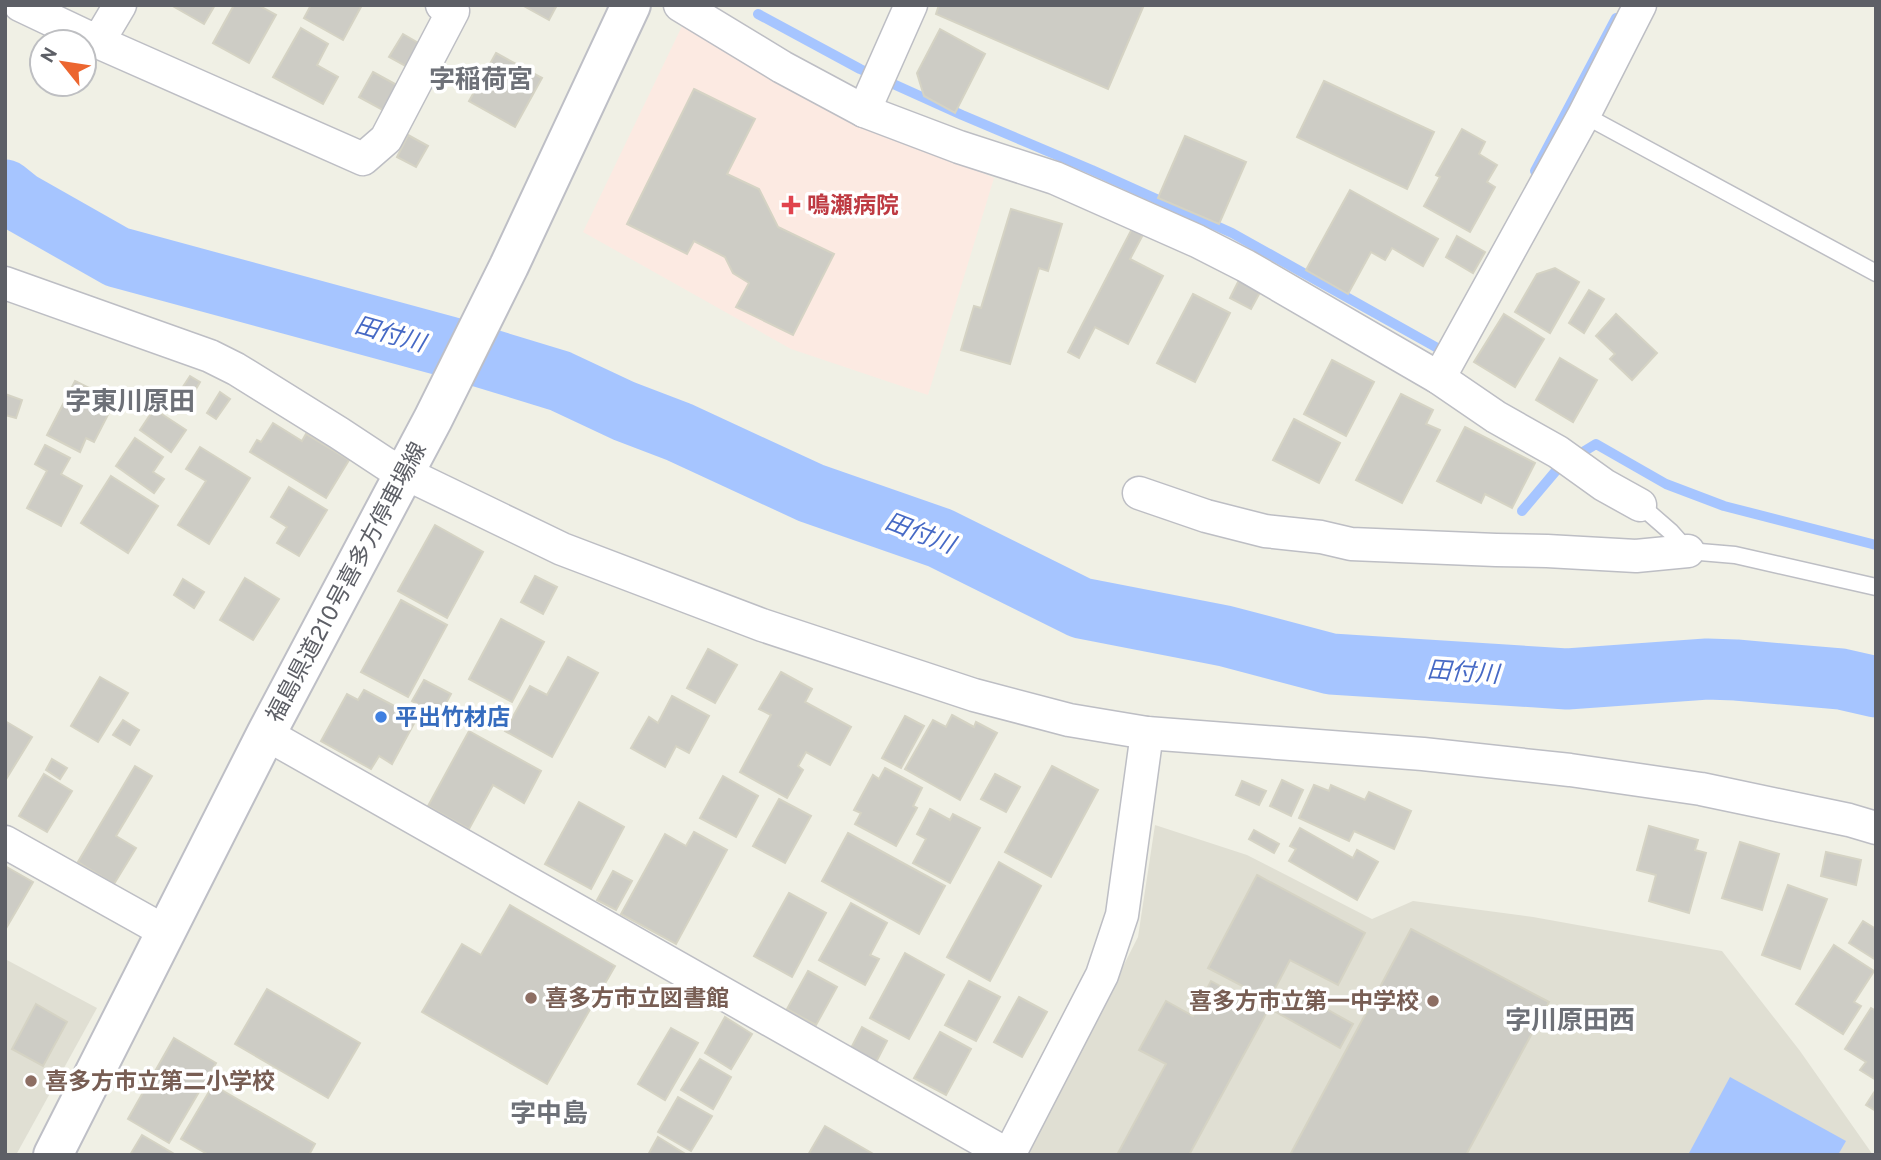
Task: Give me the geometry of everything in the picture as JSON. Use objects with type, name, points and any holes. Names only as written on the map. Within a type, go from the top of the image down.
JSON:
[{"type":"main road","name":"福島県道210号喜多方停車場線","points":[[53,1155],[266,734],[433,419],[509,266],[631,5]]},
{"type":"street","points":[[20,5],[68,28]]},
{"type":"street","points":[[120,5],[98,42],[363,159],[386,139],[453,11],[442,5]]},
{"type":"street","points":[[680,5],[782,67],[864,111],[959,147],[1055,178],[1197,241],[1246,266],[1439,378],[1496,417],[1558,452],[1604,485],[1640,505]]},
{"type":"street","points":[[864,111],[911,5]]},
{"type":"street","points":[[1439,378],[1584,115],[1640,5]]},
{"type":"street","points":[[5,283],[210,356],[236,369],[386,464],[562,549],[762,625],[974,695],[1069,720],[1147,733],[1423,754],[1570,770],[1701,789],[1876,828]]},
{"type":"street","points":[[1139,493],[1206,516],[1265,531],[1321,537],[1351,544],[1636,556],[1688,551]]},
{"type":"street","points":[[266,734],[1009,1155],[1102,975],[1122,915],[1147,733]]},
{"type":"street","points":[[5,842],[166,932]]},
{"type":"lane","points":[[1584,115],[1876,273]]},
{"type":"lane","points":[[1640,505],[1688,551],[1735,555],[1876,587]]},
{"type":"shaded area","name":"鳴瀬病院","points":[[684,22],[915,143],[994,178],[928,395],[791,349],[583,232]]},
{"type":"shaded area","name":"喜多方市立第一中学校","points":[[1155,825],[1247,855],[1372,919],[1413,901],[1533,917],[1722,951],[1800,1051],[1873,1155],[1027,1155],[1138,937]]},
{"type":"shaded area","name":"喜多方市立第二小学校","points":[[5,959],[97,1008],[16,1155],[5,1155]]},
{"type":"water","points":[[1730,1077],[1846,1141],[1838,1155],[1688,1155]]},
{"type":"building","points":[[171,5],[215,5],[204,24]]},
{"type":"building","points":[[234,5],[258,5],[276,15],[249,63],[213,43]]},
{"type":"building","points":[[311,5],[362,5],[343,40],[304,18]]},
{"type":"building","points":[[522,5],[557,5],[549,20]]},
{"type":"building","points":[[939,5],[1144,5],[1108,89],[936,14]]},
{"type":"building","points":[[301,28],[328,44],[317,65],[338,77],[323,104],[273,77]]},
{"type":"building","points":[[940,29],[985,54],[955,113],[924,96],[917,73]]},
{"type":"building","points":[[403,34],[422,45],[409,68],[389,57]]},
{"type":"building","points":[[496,53],[542,78],[515,127],[469,101]]},
{"type":"building","points":[[373,72],[404,89],[390,114],[359,97]]},
{"type":"building","points":[[1324,81],[1434,132],[1407,189],[1297,137]]},
{"type":"building","points":[[694,89],[755,119],[727,174],[759,189],[778,227],[834,254],[793,335],[736,307],[749,283],[733,273],[725,257],[694,241],[687,254],[627,224]]},
{"type":"building","points":[[1462,129],[1485,142],[1479,154],[1497,165],[1487,182],[1495,187],[1470,232],[1424,206],[1440,177],[1436,175]]},
{"type":"building","points":[[408,135],[428,146],[416,167],[397,157]]},
{"type":"building","points":[[1185,136],[1246,162],[1219,224],[1158,198]]},
{"type":"building","points":[[1350,190],[1438,239],[1423,266],[1392,248],[1385,260],[1371,252],[1348,294],[1306,270]]},
{"type":"building","points":[[1011,209],[1062,224],[1048,271],[1039,268],[1010,364],[961,350],[974,306],[981,308]]},
{"type":"building","points":[[1135,223],[1146,229],[1130,259],[1163,276],[1128,344],[1095,327],[1079,358],[1068,352]]},
{"type":"building","points":[[1457,236],[1485,252],[1473,273],[1446,257]]},
{"type":"building","points":[[1555,268],[1579,282],[1550,333],[1515,312],[1537,274]]},
{"type":"building","points":[[1242,274],[1264,285],[1251,309],[1230,298]]},
{"type":"building","points":[[1589,290],[1604,299],[1584,333],[1569,323]]},
{"type":"building","points":[[1193,294],[1230,313],[1195,382],[1157,363]]},
{"type":"building","points":[[1504,314],[1544,339],[1515,387],[1474,362]]},
{"type":"building","points":[[1616,314],[1657,353],[1632,380],[1610,359],[1615,354],[1596,336]]},
{"type":"building","points":[[1560,358],[1597,380],[1573,422],[1536,400]]},
{"type":"building","points":[[1332,360],[1374,382],[1346,436],[1304,414]]},
{"type":"building","points":[[190,376],[200,382],[186,406],[175,399]]},
{"type":"building","points":[[75,381],[115,401],[94,442],[86,438],[80,452],[47,435]]},
{"type":"building","points":[[220,392],[230,399],[216,419],[207,413]]},
{"type":"building","points":[[5,394],[22,400],[16,418],[5,415]]},
{"type":"building","points":[[1401,394],[1433,410],[1426,424],[1440,430],[1402,503],[1356,480]]},
{"type":"building","points":[[154,409],[186,430],[171,452],[140,430]]},
{"type":"building","points":[[1294,419],[1340,443],[1319,483],[1273,460]]},
{"type":"building","points":[[273,423],[302,441],[306,434],[349,460],[326,498],[250,452],[257,440],[261,442]]},
{"type":"building","points":[[1465,427],[1535,463],[1512,508],[1485,494],[1481,503],[1437,481]]},
{"type":"building","points":[[135,438],[163,457],[153,472],[164,479],[154,493],[116,466]]},
{"type":"building","points":[[45,445],[70,458],[61,474],[82,486],[61,526],[27,508],[47,471],[35,464]]},
{"type":"building","points":[[200,447],[250,478],[209,544],[178,525],[206,481],[186,469]]},
{"type":"building","points":[[111,476],[158,506],[128,553],[81,523]]},
{"type":"building","points":[[289,487],[327,510],[299,556],[277,543],[287,527],[271,517]]},
{"type":"building","points":[[435,525],[483,552],[447,618],[398,591]]},
{"type":"building","points":[[535,576],[557,587],[543,614],[521,602]]},
{"type":"building","points":[[245,578],[279,599],[253,640],[220,620]]},
{"type":"building","points":[[183,579],[204,592],[194,608],[174,595]]},
{"type":"building","points":[[401,600],[447,625],[408,697],[361,672]]},
{"type":"building","points":[[501,619],[544,642],[512,702],[469,679]]},
{"type":"building","points":[[708,649],[737,665],[715,703],[687,688]]},
{"type":"building","points":[[568,657],[598,673],[552,757],[505,731],[530,686],[547,695]]},
{"type":"building","points":[[781,672],[812,689],[805,702],[851,727],[830,765],[806,752],[798,766],[803,770],[787,798],[740,772],[771,715],[759,709]]},
{"type":"building","points":[[100,677],[128,693],[98,742],[71,726]]},
{"type":"building","points":[[424,680],[451,694],[439,716],[412,701]]},
{"type":"building","points":[[364,690],[417,718],[392,764],[379,756],[371,769],[321,741],[347,694],[358,700]]},
{"type":"building","points":[[672,696],[709,716],[689,753],[676,746],[665,767],[631,748],[649,717],[658,723]]},
{"type":"building","points":[[952,715],[974,727],[976,722],[997,733],[960,800],[905,769],[933,720],[946,727]]},
{"type":"building","points":[[905,716],[924,726],[901,768],[882,758]]},
{"type":"building","points":[[123,720],[139,730],[130,745],[113,735]]},
{"type":"building","points":[[5,721],[32,737],[5,781]]},
{"type":"building","points":[[469,731],[541,771],[524,803],[493,785],[469,829],[428,806]]},
{"type":"building","points":[[52,759],[67,768],[60,779],[46,770]]},
{"type":"building","points":[[135,766],[152,776],[116,836],[136,848],[114,884],[78,862]]},
{"type":"building","points":[[1052,766],[1098,790],[1051,877],[1005,852]]},
{"type":"building","points":[[885,768],[922,788],[913,806],[917,808],[896,846],[855,824],[861,813],[854,810],[873,775],[879,779]]},
{"type":"building","points":[[44,774],[72,791],[47,832],[19,816]]},
{"type":"building","points":[[995,774],[1020,787],[1006,812],[981,799]]},
{"type":"building","points":[[723,776],[758,796],[736,837],[700,818]]},
{"type":"building","points":[[1282,780],[1303,790],[1291,816],[1270,806]]},
{"type":"building","points":[[1242,781],[1266,791],[1259,805],[1236,795]]},
{"type":"building","points":[[1314,785],[1329,791],[1331,785],[1365,800],[1369,792],[1411,811],[1394,849],[1354,831],[1349,841],[1299,818]]},
{"type":"building","points":[[779,799],[811,816],[785,863],[753,846]]},
{"type":"building","points":[[579,802],[624,827],[591,889],[545,864]]},
{"type":"building","points":[[930,809],[950,820],[953,814],[980,828],[950,883],[913,863],[926,839],[917,834]]},
{"type":"building","points":[[1649,826],[1698,840],[1695,850],[1706,853],[1689,913],[1649,901],[1656,875],[1637,870]]},
{"type":"building","points":[[1300,828],[1353,858],[1357,850],[1378,862],[1357,900],[1289,861],[1296,849],[1290,846]]},
{"type":"building","points":[[1254,830],[1279,844],[1274,853],[1249,839]]},
{"type":"building","points":[[694,832],[727,850],[676,944],[621,914],[665,834],[686,846]]},
{"type":"building","points":[[848,833],[945,886],[919,934],[822,881]]},
{"type":"building","points":[[1740,842],[1779,854],[1762,910],[1722,898]]},
{"type":"building","points":[[1826,852],[1861,860],[1856,885],[1821,876]]},
{"type":"building","points":[[999,862],[1041,886],[990,981],[947,957]]},
{"type":"building","points":[[5,866],[33,882],[5,930]]},
{"type":"building","points":[[613,871],[632,881],[616,910],[597,900]]},
{"type":"building","points":[[1257,875],[1365,933],[1338,985],[1290,960],[1269,1000],[1208,968]]},
{"type":"building","points":[[1788,885],[1827,899],[1800,969],[1762,955]]},
{"type":"building","points":[[789,893],[826,913],[792,977],[754,956]]},
{"type":"building","points":[[851,903],[887,923],[870,955],[879,959],[865,985],[819,960]]},
{"type":"building","points":[[510,905],[615,966],[547,1084],[422,1012],[462,944],[481,955]]},
{"type":"building","points":[[1863,921],[1876,929],[1876,960],[1849,943]]},
{"type":"building","points":[[1411,929],[1549,1002],[1466,1155],[1290,1155]]},
{"type":"building","points":[[1834,945],[1874,971],[1854,1002],[1861,1006],[1843,1034],[1796,1004]]},
{"type":"building","points":[[905,953],[944,975],[909,1039],[870,1018]]},
{"type":"building","points":[[808,971],[837,987],[816,1025],[787,1009]]},
{"type":"building","points":[[969,981],[1000,997],[976,1041],[945,1025]]},
{"type":"building","points":[[1211,981],[1267,1012],[1189,1155],[1117,1155],[1166,1064],[1139,1050],[1166,1001],[1193,1016]]},
{"type":"building","points":[[1289,988],[1353,1024],[1340,1048],[1276,1012]]},
{"type":"building","points":[[267,989],[360,1043],[328,1098],[235,1044]]},
{"type":"building","points":[[1019,997],[1047,1012],[1022,1057],[994,1042]]},
{"type":"building","points":[[36,1004],[67,1022],[43,1066],[12,1049]]},
{"type":"building","points":[[1871,1008],[1876,1011],[1876,1080],[1860,1070],[1866,1062],[1845,1049]]},
{"type":"building","points":[[725,1017],[752,1034],[731,1069],[705,1053]]},
{"type":"building","points":[[862,1027],[887,1041],[876,1062],[851,1048]]},
{"type":"building","points":[[671,1028],[698,1043],[665,1100],[638,1084]]},
{"type":"building","points":[[940,1032],[971,1049],[946,1095],[914,1078]]},
{"type":"building","points":[[174,1038],[216,1063],[169,1143],[128,1119]]},
{"type":"building","points":[[700,1059],[731,1077],[713,1109],[681,1090]]},
{"type":"building","points":[[213,1085],[315,1144],[309,1155],[209,1155],[181,1139]]},
{"type":"building","points":[[1876,1091],[1876,1111],[1866,1105]]},
{"type":"building","points":[[678,1097],[712,1116],[691,1151],[658,1132]]},
{"type":"building","points":[[825,1126],[875,1155],[808,1155]]},
{"type":"building","points":[[142,1135],[176,1155],[130,1155]]},
{"type":"building","points":[[658,1137],[687,1155],[648,1155]]},
{"type":"waterway","points":[[758,14],[860,69],[1232,233],[1441,350],[1445,343]]},
{"type":"waterway","points":[[1535,171],[1616,18]]},
{"type":"waterway","name":"田付川","points":[[5,190],[20,202],[117,257],[449,347],[560,381],[811,493],[940,538],[1081,608],[1225,636],[1331,664],[1567,679],[1707,669],[1736,670],[1841,679],[1876,687]]},
{"type":"waterway","points":[[1522,511],[1560,466],[1596,444],[1666,484],[1724,506],[1876,545]]},
{"type":"place","name":"鳴瀬病院","points":[[791,205]]},
{"type":"place","name":"平出竹材店","points":[[381,717]]},
{"type":"place","name":"喜多方市立図書館","points":[[531,998]]},
{"type":"place","name":"喜多方市立第一中学校","points":[[1433,1001]]},
{"type":"place","name":"喜多方市立第二小学校","points":[[31,1081]]},
{"type":"district","name":"字稲荷宮","points":[[481,79]]},
{"type":"district","name":"字東川原田","points":[[130,401]]},
{"type":"district","name":"字川原田西","points":[[1570,1020]]},
{"type":"district","name":"字中島","points":[[549,1113]]}]
